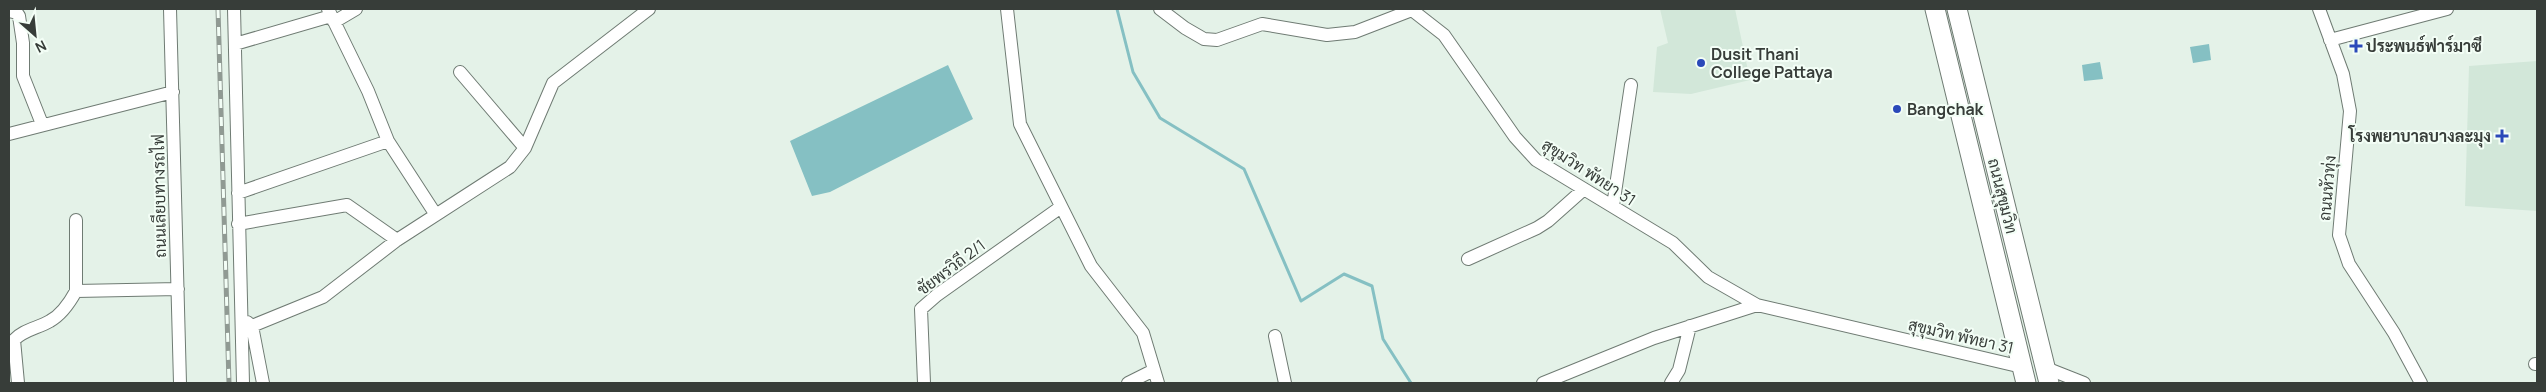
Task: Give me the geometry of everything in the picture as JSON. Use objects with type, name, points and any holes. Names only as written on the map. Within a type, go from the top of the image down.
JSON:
[{"type":"highway","name":"ถนนสุขุมวิท","points":[[1936,9],[2024,375]]},
{"type":"highway","name":"ถนนสุขุมวิท","points":[[1957,9],[2048,376]]},
{"type":"street","name":"ถนนเลียบทางรถไฟ","points":[[170,9],[180,383]]},
{"type":"street","points":[[234,9],[243,383]]},
{"type":"street","points":[[235,44],[356,9]]},
{"type":"street","points":[[252,326],[323,297],[397,240],[510,167],[524,148],[553,83],[649,9]]},
{"type":"street","points":[[1007,9],[1020,124],[1091,266],[1143,333],[1158,383]]},
{"type":"street","name":"สุขุมวิท พัทยา 31","points":[[1160,9],[1204,39],[1217,40],[1262,24],[1327,35],[1355,32],[1413,9],[1444,35],[1515,137],[1536,160],[1673,243],[1708,277],[1757,305],[2024,375]]},
{"type":"street","name":"ถนนหัวทุ่ง","points":[[2318,9],[2343,74],[2350,111],[2339,235],[2349,264],[2394,333],[2422,383]]},
{"type":"street","points":[[2330,40],[2447,9]]},
{"type":"street","points":[[9,12],[17,12],[19,16],[23,43],[23,76],[42,124]]},
{"type":"street","points":[[331,16],[368,91],[388,141],[436,215]]},
{"type":"street","points":[[460,72],[524,148]]},
{"type":"street","points":[[1613,206],[1630,85]]},
{"type":"street","points":[[9,134],[42,124],[173,92]]},
{"type":"street","points":[[238,193],[388,141]]},
{"type":"street","points":[[1468,259],[1537,228],[1548,221],[1584,189]]},
{"type":"street","points":[[238,224],[341,204],[352,207],[397,240]]},
{"type":"street","name":"ชัยพรวิถี 2/1","points":[[924,383],[921,309],[937,295],[1061,207]]},
{"type":"street","points":[[18,383],[14,340],[18,336],[52,321],[70,302],[76,291],[76,220]]},
{"type":"street","points":[[76,291],[178,289]]},
{"type":"street","points":[[1543,383],[1654,338],[1757,305]]},
{"type":"street","points":[[241,317],[252,326],[263,383]]},
{"type":"street","points":[[1671,383],[1679,370],[1690,326]]},
{"type":"street","points":[[1275,336],[1285,383]]},
{"type":"street","points":[[1128,383],[1154,370]]},
{"type":"street","points":[[2048,376],[2084,383]]},
{"type":"shaded area","name":"Dusit Thani College Pattaya","points":[[1660,9],[1735,9],[1750,80],[1691,94],[1653,92],[1657,47],[1668,43]]},
{"type":"shaded area","name":"โรงพยาบาลบางละมุง","points":[[2537,61],[2537,211],[2465,206],[2469,66]]},
{"type":"water","points":[[2209,44],[2211,60],[2193,63],[2190,47]]},
{"type":"water","points":[[2100,62],[2103,79],[2084,81],[2082,65]]},
{"type":"water","points":[[948,65],[973,119],[830,192],[812,196],[790,141]]},
{"type":"waterway","points":[[1117,9],[1133,72],[1160,118],[1244,169],[1301,301],[1344,274],[1372,286],[1383,339],[1411,383]]},
{"type":"railway","points":[[218,9],[229,383]]},
{"type":"place","name":"ประพนธ์ฟาร์มาซี","points":[[2356,46]]},
{"type":"place","name":"Dusit Thani College Pattaya","points":[[1701,63]]},
{"type":"place","name":"Bangchak","points":[[1897,109]]},
{"type":"place","name":"โรงพยาบาลบางละมุง","points":[[2502,136]]}]
